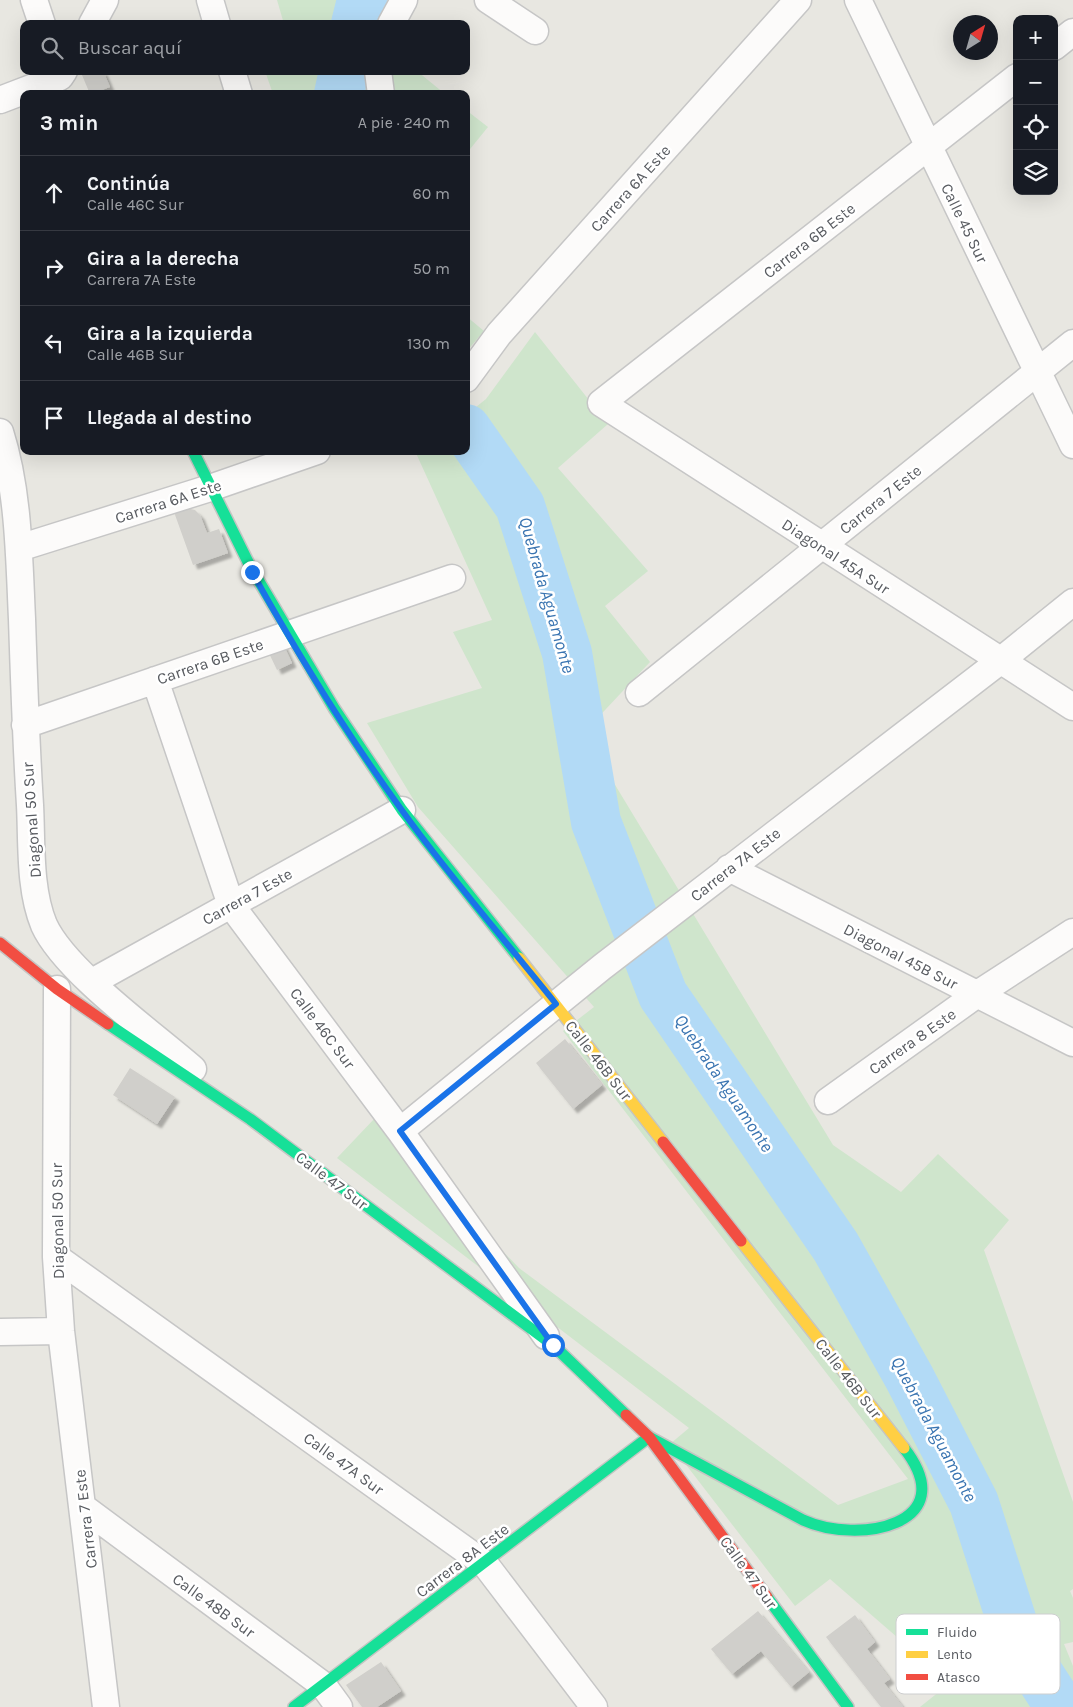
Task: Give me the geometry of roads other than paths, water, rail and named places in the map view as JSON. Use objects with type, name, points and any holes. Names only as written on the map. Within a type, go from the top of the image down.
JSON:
[{"type":"street","points":[[34,0],[41,20]]},
{"type":"street","points":[[94,20],[105,0]]},
{"type":"street","points":[[210,0],[217,20]]},
{"type":"street","points":[[393,20],[404,0]]},
{"type":"street","points":[[488,0],[535,31]]},
{"type":"street","name":"Carrera 6A Este","points":[[470,368],[798,0]]},
{"type":"street","name":"Calle 45 Sur","points":[[858,0],[1073,445]]},
{"type":"street","points":[[1058,44],[1073,32]]},
{"type":"street","points":[[233,75],[238,90]]},
{"type":"street","points":[[379,75],[380,90]]},
{"type":"street","points":[[28,90],[62,78]]},
{"type":"street","name":"Carrera 6B Este","points":[[601,403],[1013,80]]},
{"type":"street","points":[[0,100],[20,93]]},
{"type":"street","name":"Carrera 7 Este","points":[[640,693],[1073,343]]},
{"type":"street","name":"Diagonal 45A Sur","points":[[601,403],[820,547],[1073,707]]},
{"type":"street","name":"Diagonal 50 Sur","points":[[0,432],[8,461],[19,548],[25,725],[34,877],[38,906],[44,925],[54,940],[92,982],[250,1119]]},
{"type":"street","name":"Calle 46B Sur","points":[[195,455],[252,572],[287,635],[354,741],[402,810],[915,1462],[922,1478],[923,1490],[918,1502]]},
{"type":"street","name":"Carrera 6A Este","points":[[19,548],[210,488],[305,455]]},
{"type":"street","name":"Carrera 6B Este","points":[[25,725],[452,578]]},
{"type":"street","name":"Carrera 7A Este","points":[[400,1131],[602,967],[1073,602]]},
{"type":"street","name":"Calle 46C Sur","points":[[155,680],[231,905],[400,1131],[553,1345]]},
{"type":"street","name":"Carrera 7 Este","points":[[92,982],[402,810]]},
{"type":"street","name":"Diagonal 45B Sur","points":[[729,868],[1073,1044]]},
{"type":"street","name":"Carrera 8 Este","points":[[828,1101],[976,995],[1073,932]]},
{"type":"street","name":"Calle 47 Sur","points":[[0,943],[57,990],[250,1119],[553,1345],[649,1437],[848,1707]]},
{"type":"street","name":"Diagonal 50 Sur","points":[[57,990],[56,1257],[61,1332]]},
{"type":"street","name":"Calle 47A Sur","points":[[56,1257],[485,1564],[594,1707]]},
{"type":"street","points":[[0,1332],[61,1332]]},
{"type":"street","name":"Carrera 7 Este","points":[[61,1332],[84,1508],[106,1707]]},
{"type":"street","name":"Calle 47 Sur","points":[[649,1437],[793,1515],[825,1528],[859,1532],[876,1528],[906,1515],[918,1502]]},
{"type":"street","name":"Carrera 8A Este","points":[[294,1707],[485,1564],[649,1437]]},
{"type":"street","name":"Calle 48B Sur","points":[[84,1508],[323,1685],[339,1707]]},
{"type":"waterway","points":[[357,20],[362,0]]},
{"type":"waterway","points":[[340,90],[343,75]]},
{"type":"waterway","name":"Quebrada Aguamonte","points":[[470,435],[520,506],[567,653],[596,822],[663,995],[836,1247],[909,1377],[974,1503],[1009,1614]]},
{"type":"waterway","name":"Quebrada Aguamonte","points":[[1052,1694],[1060,1707]]}]
